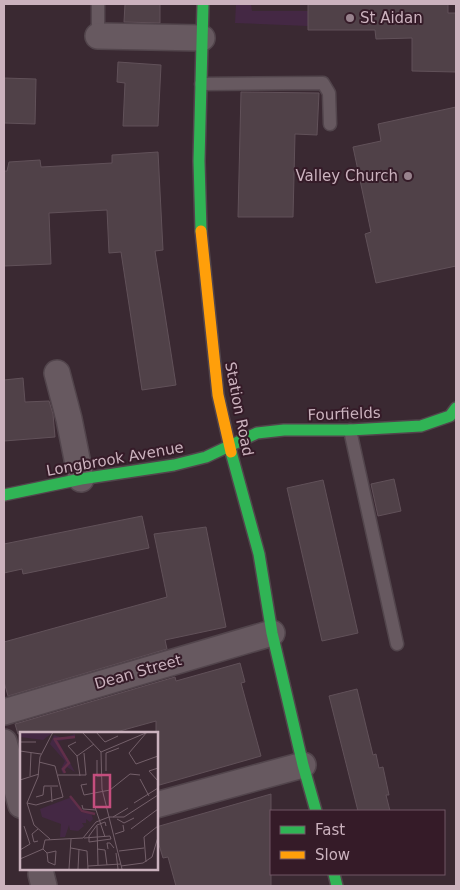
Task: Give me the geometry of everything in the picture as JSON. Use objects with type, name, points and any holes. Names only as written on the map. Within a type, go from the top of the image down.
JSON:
[{"type":"main road","name":"Station Road","points":[[203,4],[199,160],[201,238],[218,395],[229,445],[259,554],[272,633],[303,765],[316,810]]},
{"type":"main road","name":"Fourfields","points":[[229,445],[256,433],[284,430],[350,430],[421,426],[450,416],[456,408]]},
{"type":"main road","name":"Longbrook Avenue","points":[[4,495],[81,479],[174,465],[206,457],[229,445]]},
{"type":"street","points":[[98,36],[202,38]]},
{"type":"street","points":[[57,373],[69,419],[81,479]]},
{"type":"street","name":"Dean Street","points":[[4,712],[272,633]]},
{"type":"street","points":[[4,742],[20,801]]},
{"type":"street","points":[[158,804],[303,765]]},
{"type":"lane","points":[[98,4],[98,36]]},
{"type":"lane","points":[[201,84],[323,83],[329,93],[330,124]]},
{"type":"lane","points":[[350,430],[397,644]]},
{"type":"shaded area","points":[[236,4],[251,4],[252,11],[308,11],[308,26],[235,23]]},
{"type":"building","points":[[125,4],[160,4],[160,23],[124,22]]},
{"type":"building","points":[[308,4],[448,4],[448,13],[456,13],[456,72],[412,71],[412,38],[376,39],[375,30],[308,30]]},
{"type":"building","points":[[118,62],[161,65],[158,126],[123,126],[125,83],[117,82]]},
{"type":"building","points":[[4,78],[36,79],[35,124],[4,123]]},
{"type":"building","points":[[241,92],[319,93],[317,135],[295,134],[293,217],[238,217]]},
{"type":"building","name":"Valley Church","points":[[456,107],[456,266],[376,283],[365,234],[371,232],[353,147],[381,141],[378,124]]},
{"type":"building","points":[[158,152],[163,250],[155,251],[176,385],[142,390],[121,252],[109,253],[107,210],[49,213],[51,264],[4,266],[4,171],[7,171],[9,162],[40,160],[41,167],[112,163],[112,155]]},
{"type":"building","points":[[23,378],[25,402],[49,401],[53,414],[55,437],[4,441],[4,380]]},
{"type":"building","points":[[394,479],[401,511],[378,516],[371,484]]},
{"type":"building","points":[[323,480],[358,633],[322,641],[287,488]]},
{"type":"building","points":[[142,516],[149,548],[23,574],[22,569],[4,573],[4,544]]},
{"type":"building","points":[[206,527],[226,627],[165,640],[167,649],[8,696],[4,682],[4,642],[167,597],[154,534]]},
{"type":"building","points":[[240,663],[245,682],[241,683],[261,756],[158,785],[158,732],[156,732],[156,721],[116,732],[20,732],[18,734],[15,724],[175,677],[176,681]]},
{"type":"building","points":[[357,689],[373,755],[376,754],[379,768],[383,767],[389,795],[386,795],[390,810],[358,810],[329,696]]},
{"type":"building","points":[[271,794],[271,886],[176,886],[168,857],[163,858],[158,842],[158,826]]},
{"type":"traffic: fast","points":[[201,231],[199,161],[203,4]]},
{"type":"traffic: fast","points":[[4,495],[81,479],[174,465],[206,457],[257,433],[284,430],[350,430],[421,426],[450,416],[456,408]]},
{"type":"traffic: fast","points":[[231,452],[259,554],[272,633],[303,765],[316,810]]},
{"type":"traffic: fast","points":[[334,875],[337,886]]},
{"type":"traffic: slow","points":[[201,231],[218,395],[231,452]]},
{"type":"place","name":"St Aidan","points":[[350,18]]},
{"type":"place","name":"Valley Church","points":[[408,176]]}]
